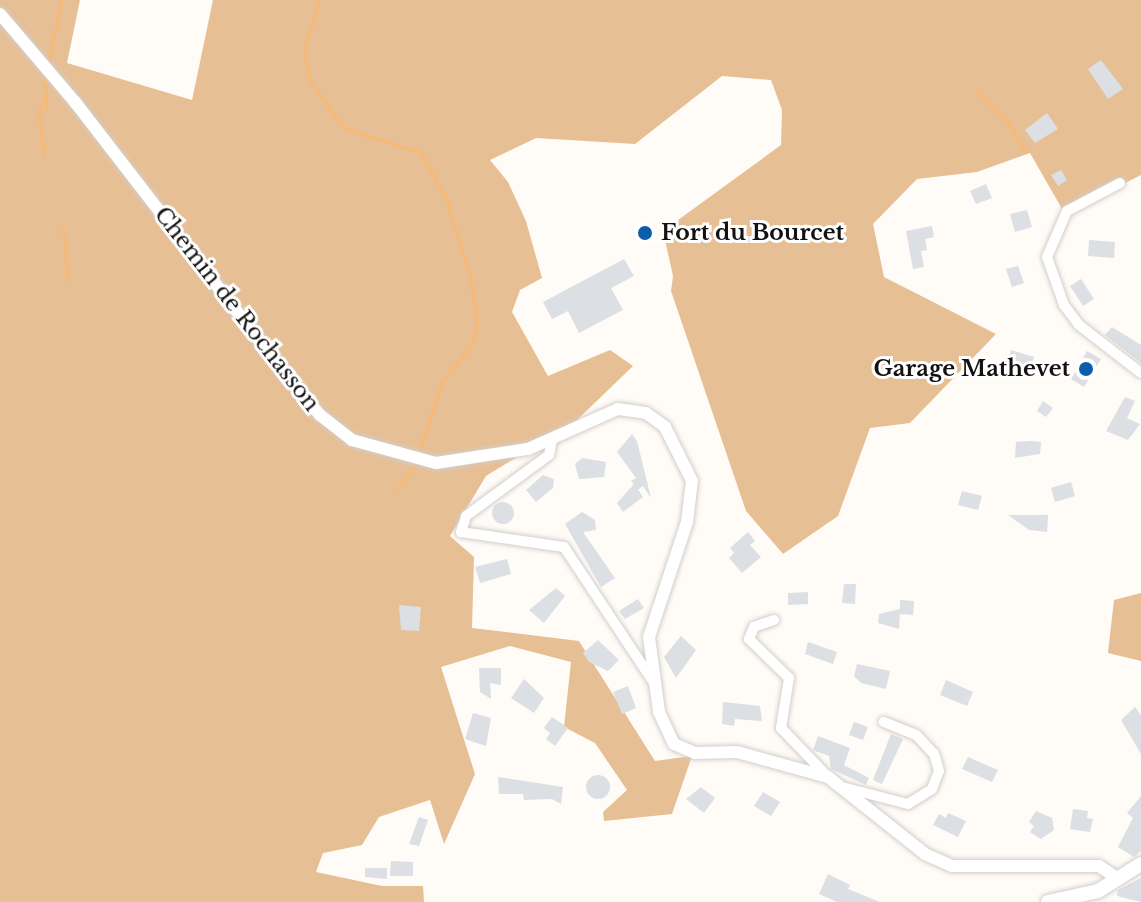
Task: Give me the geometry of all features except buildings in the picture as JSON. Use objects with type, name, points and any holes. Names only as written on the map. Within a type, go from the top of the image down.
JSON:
[{"type":"main road","points":[[1048,902],[1098,891],[1141,864]]},
{"type":"street","name":"Chemin de Rochasson","points":[[0,14],[100,133],[285,374],[335,429],[374,450],[436,463],[502,455],[552,440],[604,412],[633,409],[665,427],[688,466],[692,481],[687,522],[650,626],[655,685],[663,725],[682,749],[737,752],[828,777]]},
{"type":"street","points":[[1120,183],[1067,211],[1047,257],[1064,305],[1079,325],[1141,373]]},
{"type":"street","points":[[552,440],[549,455],[466,516],[461,532],[564,547],[655,685]]},
{"type":"street","name":"Chemin de Rochasson","points":[[774,620],[754,627],[749,639],[789,678],[781,728],[828,777],[846,788],[925,854],[952,866],[1099,866],[1117,878]]},
{"type":"street","name":"Chemin de Rochasson","points":[[846,788],[908,804],[932,789],[939,771],[934,754],[916,735],[883,722]]},
{"type":"shaded area","points":[[0,0],[80,0],[67,63],[192,100],[213,0],[1141,0],[1141,175],[1065,214],[1030,153],[977,172],[917,179],[873,224],[884,277],[996,334],[910,423],[870,428],[838,516],[783,554],[746,511],[671,291],[673,276],[663,231],[781,145],[782,110],[771,80],[722,76],[635,144],[536,138],[490,160],[508,182],[526,221],[542,278],[520,290],[512,312],[548,376],[610,350],[633,366],[577,420],[486,476],[450,536],[474,557],[472,628],[579,641],[655,761],[692,756],[672,814],[604,821],[603,812],[627,790],[595,743],[564,727],[571,662],[510,646],[441,667],[475,774],[444,844],[430,800],[379,817],[362,845],[323,853],[316,872],[382,886],[423,886],[424,902],[0,902]]},
{"type":"shaded area","points":[[1141,593],[1141,661],[1108,653],[1114,600]]},
{"type":"waterway","points":[[49,62],[61,0]]},
{"type":"waterway","points":[[319,0],[304,51],[310,81],[345,129],[420,152],[446,198],[470,277],[477,322],[472,344],[442,382],[418,454]]},
{"type":"waterway","points":[[45,73],[46,109]]},
{"type":"waterway","points":[[977,91],[1006,120],[1026,152]]},
{"type":"waterway","points":[[44,155],[39,111],[45,97]]},
{"type":"waterway","points":[[63,228],[68,281]]},
{"type":"waterway","points":[[324,426],[340,438]]},
{"type":"waterway","points":[[397,490],[414,467]]},
{"type":"place","name":"Fort du Bourcet","points":[[645,233]]},
{"type":"place","name":"Garage Mathevet","points":[[1086,369]]}]
